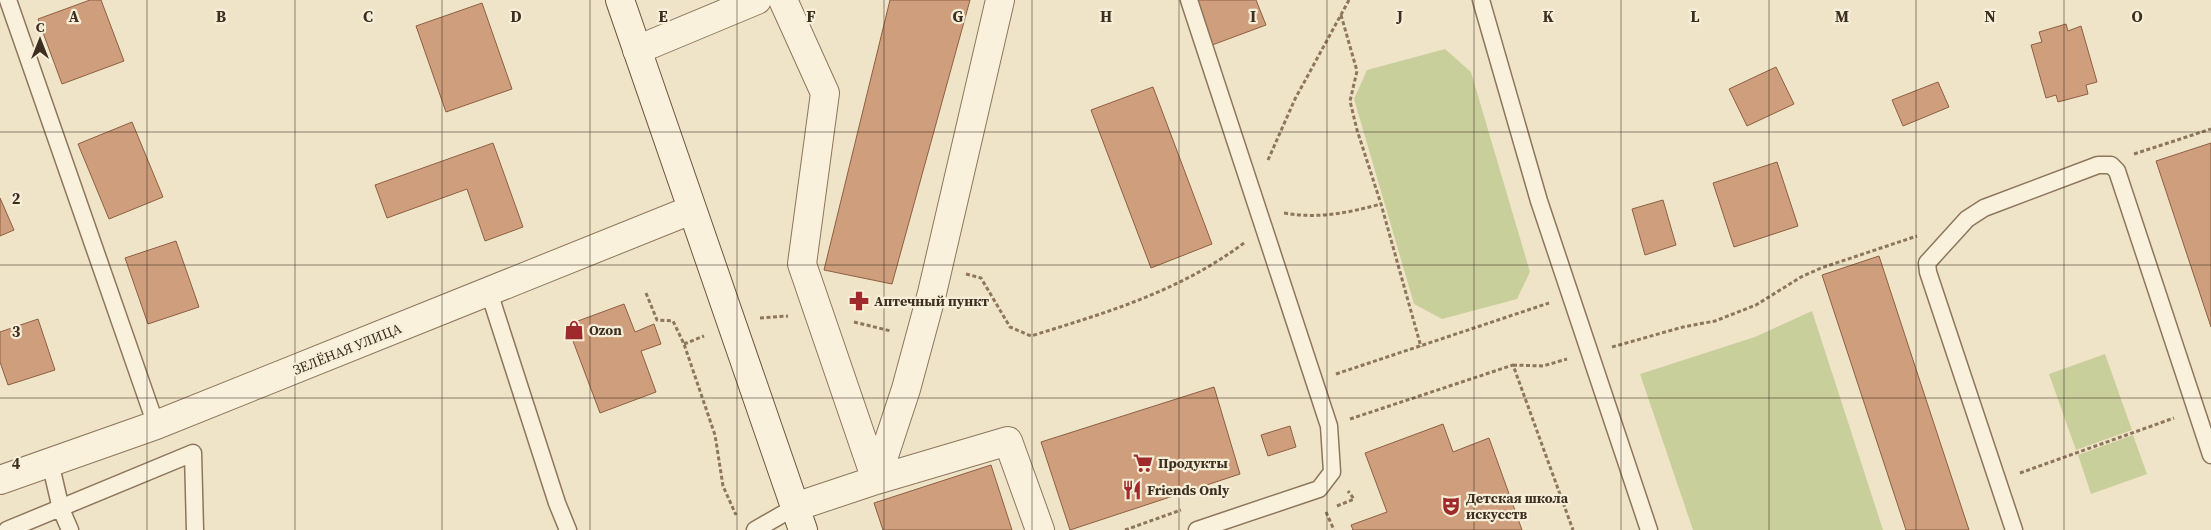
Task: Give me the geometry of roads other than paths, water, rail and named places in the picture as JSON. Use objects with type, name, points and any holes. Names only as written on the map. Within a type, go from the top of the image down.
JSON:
[{"type":"street","points":[[620,0],[799,519],[876,480],[1008,440],[1040,530]]},
{"type":"street","points":[[637,50],[757,0]]},
{"type":"street","points":[[783,0],[825,92],[802,264],[876,480]]},
{"type":"street","points":[[876,480],[906,389],[938,266],[1000,0]]},
{"type":"street","name":"ЗЕЛЁНАЯ УЛИЦА","points":[[0,480],[156,425],[691,210]]},
{"type":"lane","points":[[8,0],[156,425]]},
{"type":"lane","points":[[1189,0],[1259,208],[1328,426],[1332,472],[1319,489],[1197,530]]},
{"type":"lane","points":[[1481,0],[1539,202],[1571,296],[1588,354],[1649,530]]},
{"type":"lane","points":[[2014,530],[1927,263],[1974,213],[2098,165],[2111,165],[2117,171],[2211,455]]},
{"type":"lane","points":[[489,292],[557,503],[568,530]]},
{"type":"lane","points":[[7,530],[193,453],[195,530]]},
{"type":"lane","points":[[50,462],[61,509],[70,530]]},
{"type":"lane","points":[[756,530],[799,519]]},
{"type":"place","name":"Аптечный пункт","points":[[859,301]]},
{"type":"place","name":"Ozon","points":[[574,330]]},
{"type":"place","name":"Продукты","points":[[1143,463]]},
{"type":"place","name":"Friends Only","points":[[1132,490]]},
{"type":"place","name":"Детская школа искусств","points":[[1451,506]]}]
